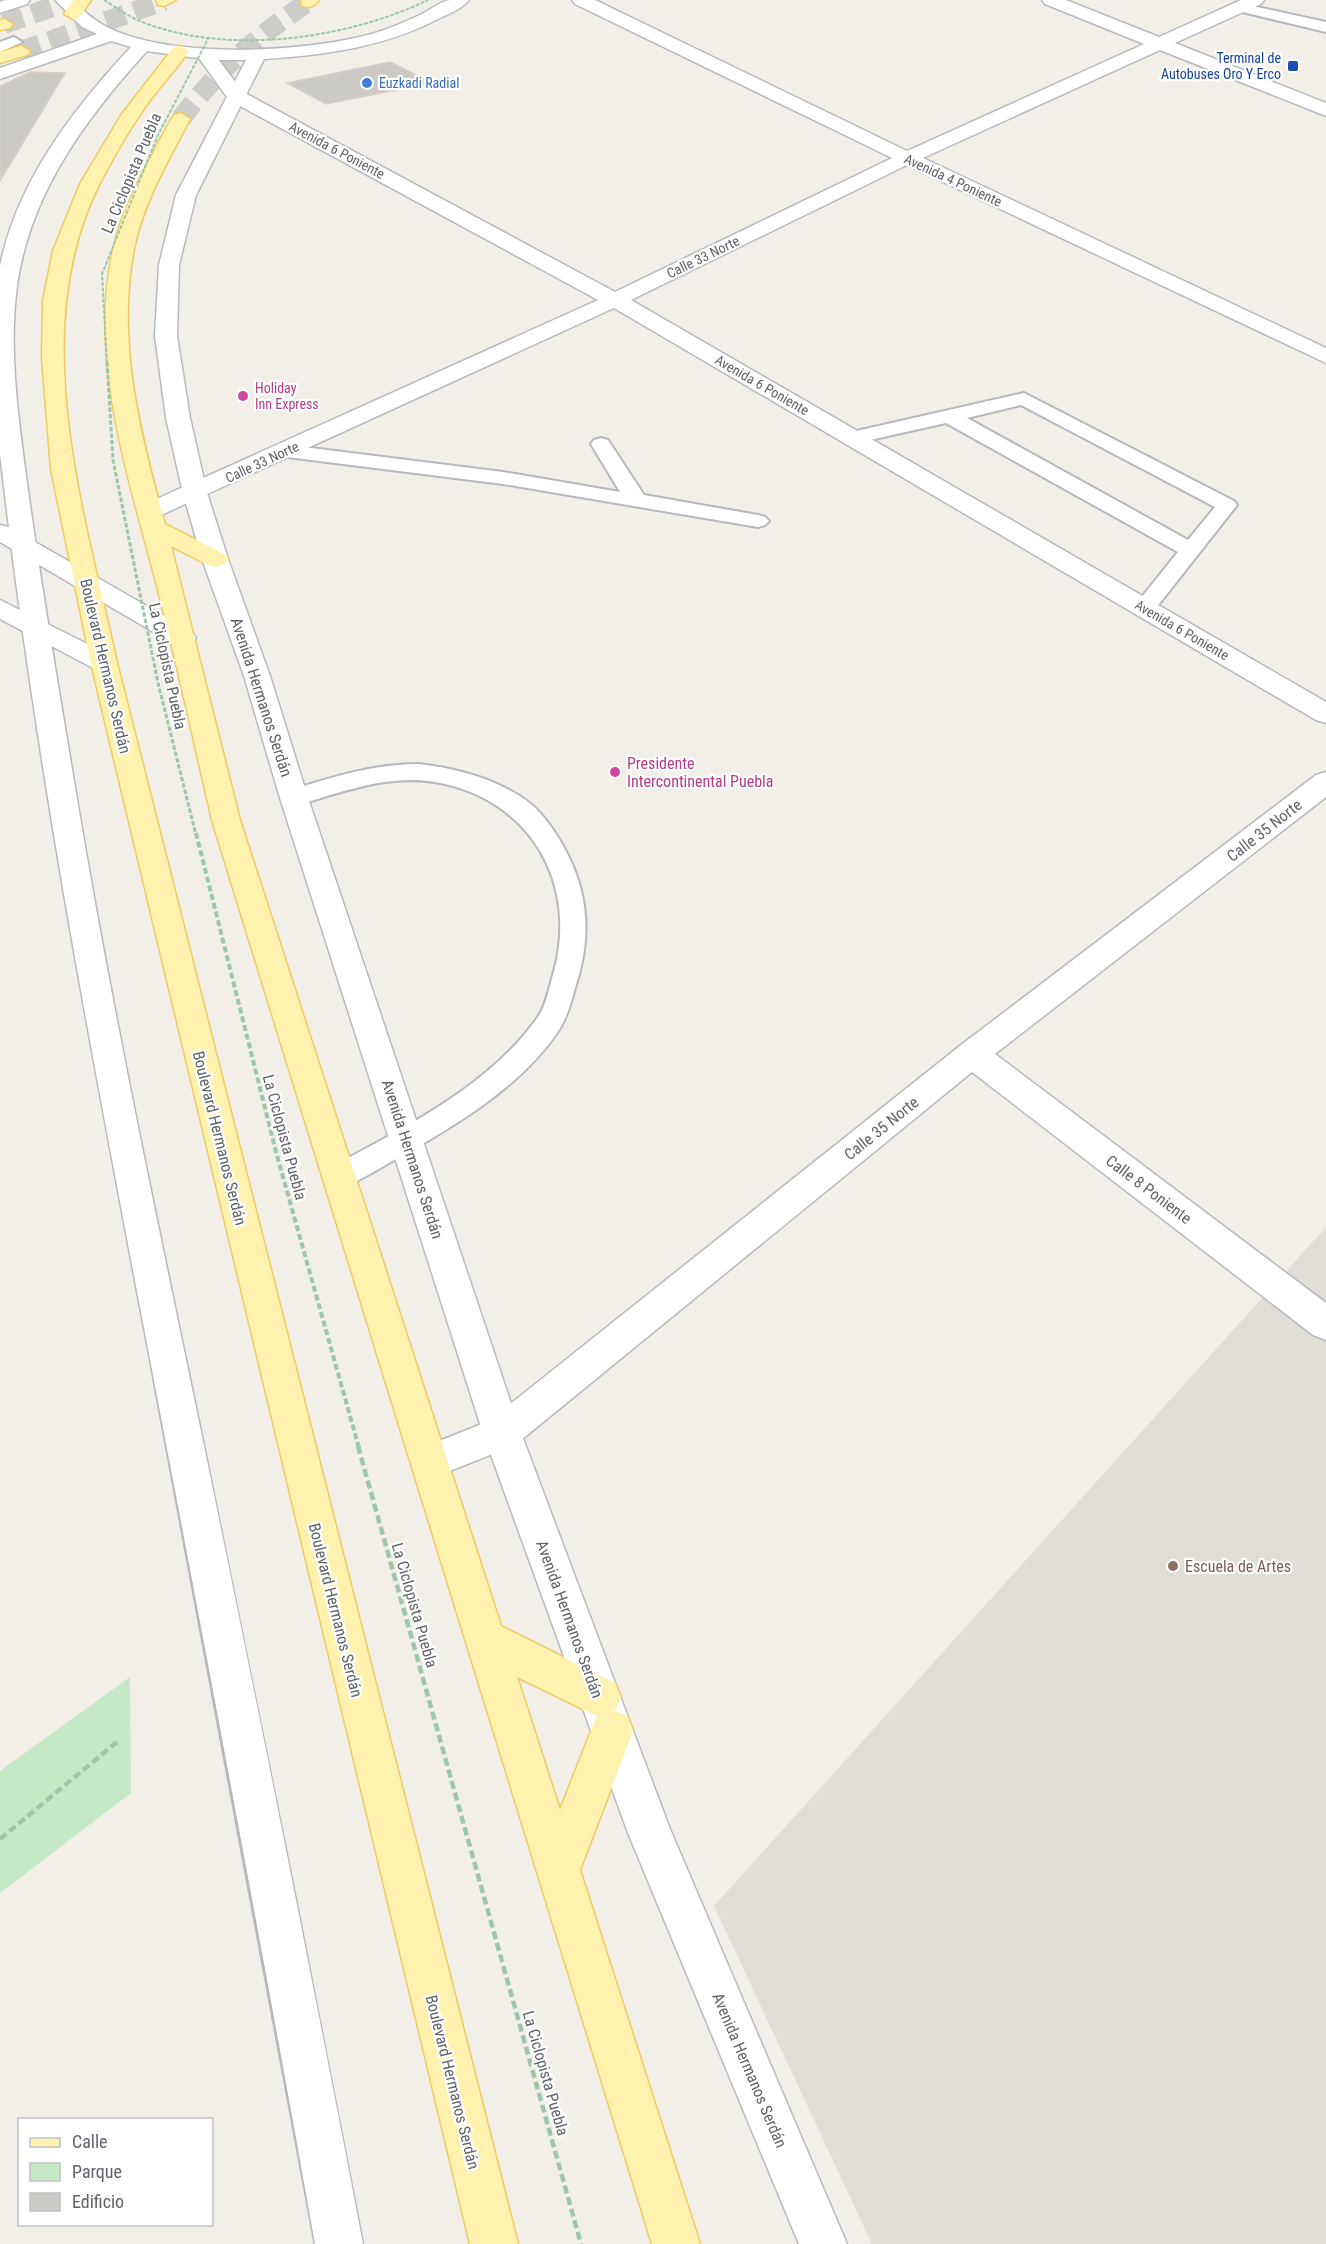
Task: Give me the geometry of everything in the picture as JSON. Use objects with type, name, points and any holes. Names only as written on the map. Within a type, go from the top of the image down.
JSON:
[{"type":"main road","points":[[0,58],[6,33]]},
{"type":"main road","name":"Boulevard Hermanos Serdán","points":[[198,47],[131,114],[90,184],[61,261],[54,301],[53,358],[63,469],[104,663],[494,2244]]},
{"type":"main road","points":[[181,119],[149,177],[125,243],[118,293],[118,350],[138,468],[183,638],[226,820],[676,2244]]},
{"type":"main road","points":[[152,519],[214,559]]},
{"type":"main road","points":[[484,1639],[606,1714],[558,1870]]},
{"type":"street","points":[[6,33],[21,0]]},
{"type":"street","points":[[73,5],[111,35],[143,45],[198,47],[257,55],[320,50],[377,38],[425,21],[460,0]]},
{"type":"street","name":"Avenida 4 Poniente","points":[[581,0],[907,158],[1326,356]]},
{"type":"street","points":[[1051,0],[1326,110]]},
{"type":"street","name":"Calle 33 Norte","points":[[152,519],[195,493],[615,300],[907,158],[1158,42],[1247,4]]},
{"type":"street","points":[[0,74],[111,35]]},
{"type":"street","points":[[143,45],[87,108],[47,169],[19,228],[6,286],[2,339],[3,399],[34,626],[88,957],[298,2015],[339,2244]]},
{"type":"street","name":"Avenida 6 Poniente","points":[[198,47],[236,96],[615,300],[1326,714]]},
{"type":"street","name":"Avenida Hermanos Serdán","points":[[257,55],[186,195],[169,265],[166,336],[178,418],[195,493],[214,559],[257,676],[294,798],[502,1433],[650,1833],[823,2244]]},
{"type":"street","points":[[0,532],[23,543],[183,638]]},
{"type":"street","points":[[0,608],[104,663]]},
{"type":"street","name":"Calle 35 Norte","points":[[430,1462],[502,1433],[972,1054],[1326,782]]},
{"type":"street","name":"Calle 8 Poniente","points":[[972,1054],[1326,1324]]},
{"type":"lane","points":[[1247,4],[1326,27]]},
{"type":"lane","points":[[852,438],[1024,399],[1227,505],[1144,608]]},
{"type":"lane","points":[[949,416],[1191,550]]},
{"type":"lane","points":[[602,444],[636,500]]},
{"type":"lane","points":[[287,451],[503,478],[758,520]]},
{"type":"lane","points":[[294,798],[338,784],[390,772],[435,774],[492,791],[533,820],[565,870],[575,914],[572,960],[549,1023],[513,1066],[407,1139],[340,1176]]},
{"type":"path","points":[[104,0],[133,19],[198,47],[341,31],[398,15],[428,0]]},
{"type":"path","name":"La Ciclopista Puebla","points":[[198,47],[158,135],[102,274],[113,460],[158,683],[276,1152],[581,2244]]},
{"type":"path","points":[[0,1839],[117,1742]]},
{"type":"shaded area","name":"Escuela de Artes","points":[[1326,1227],[1326,2244],[872,2244],[714,1906]]},
{"type":"green space","points":[[130,1677],[131,1793],[0,1893],[0,1771]]},
{"type":"building","points":[[390,62],[432,83],[326,104],[287,83]]},
{"type":"building","points":[[30,72],[65,73],[0,181],[0,86]]},
{"type":"tunnel","points":[[4,24],[73,0]]},
{"type":"tunnel","points":[[21,51],[164,1]]},
{"type":"tunnel","points":[[181,119],[209,85],[239,55],[272,27],[308,2]]},
{"type":"place","name":"Terminal de Autobuses Oro Y Erco","points":[[1293,66]]},
{"type":"place","name":"Euzkadi Radial","points":[[367,83]]},
{"type":"place","name":"Holiday Inn Express","points":[[243,396]]},
{"type":"place","name":"Presidente Intercontinental Puebla","points":[[615,772]]},
{"type":"place","name":"Escuela de Artes","points":[[1173,1566]]}]
